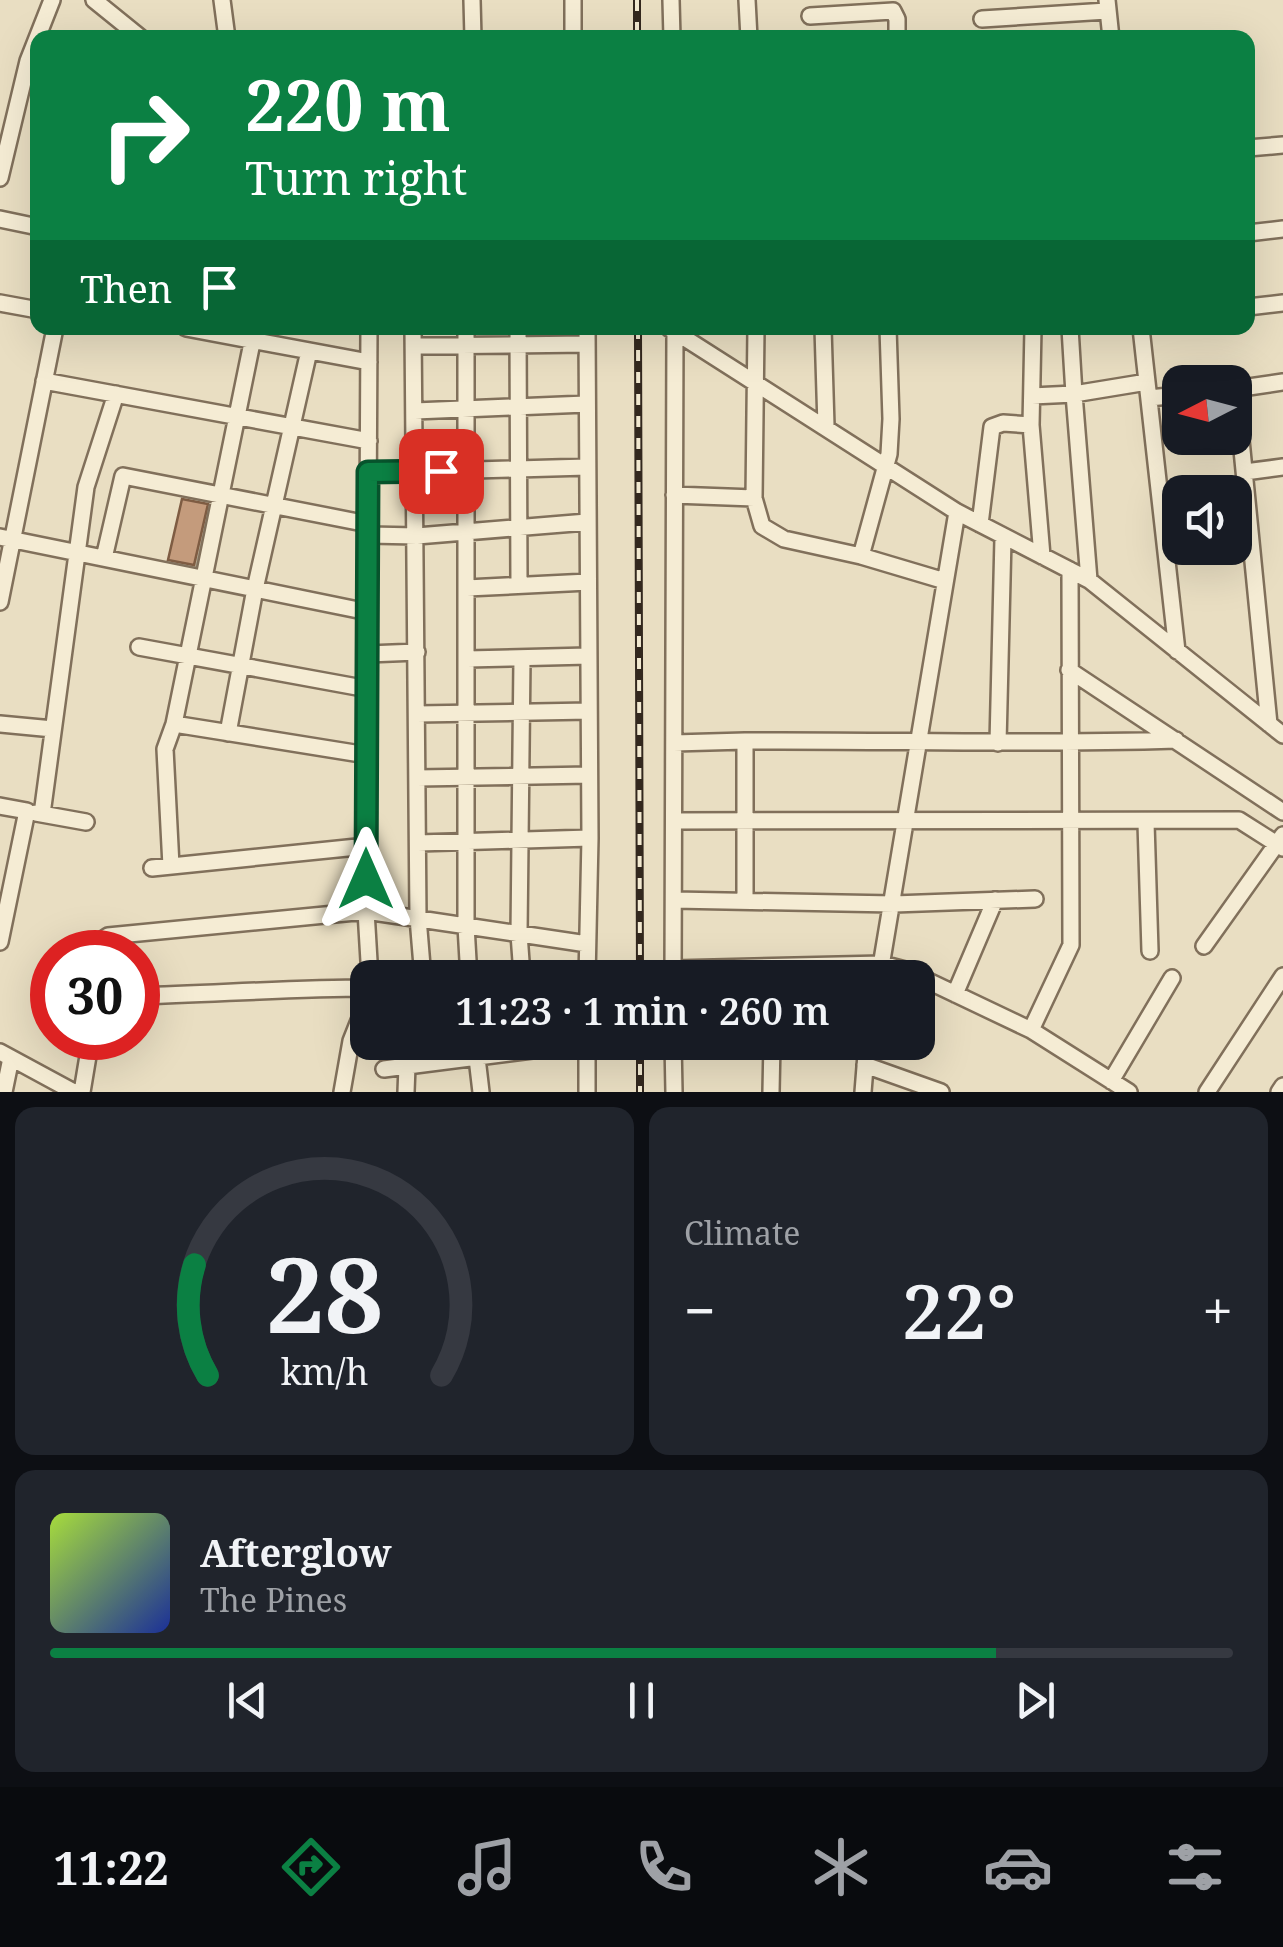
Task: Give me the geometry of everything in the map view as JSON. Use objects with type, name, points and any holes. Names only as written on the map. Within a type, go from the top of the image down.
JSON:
[{"type":"street","points":[[40,30],[52,0]]},
{"type":"street","points":[[94,0],[119,30]]},
{"type":"street","points":[[222,0],[226,30]]},
{"type":"street","points":[[472,0],[473,30]]},
{"type":"street","points":[[572,0],[573,30]]},
{"type":"street","points":[[672,0],[672,30]]},
{"type":"street","points":[[747,0],[748,30]]},
{"type":"street","points":[[982,19],[1107,6]]},
{"type":"street","points":[[810,16],[893,11],[897,30]]},
{"type":"street","points":[[0,178],[30,56]]},
{"type":"street","points":[[1255,147],[1283,145]]},
{"type":"street","points":[[0,218],[30,225]]},
{"type":"street","points":[[1255,231],[1283,229]]},
{"type":"street","points":[[0,303],[30,309]]},
{"type":"street","points":[[1255,307],[1283,303]]},
{"type":"street","points":[[0,602],[6,538],[54,335]]},
{"type":"street","points":[[171,866],[166,748],[254,335]]},
{"type":"street","points":[[257,335],[309,351],[368,362]]},
{"type":"street","points":[[368,335],[369,960]]},
{"type":"street","points":[[414,335],[421,960]]},
{"type":"street","points":[[466,335],[469,960]]},
{"type":"street","points":[[518,335],[519,585]]},
{"type":"street","points":[[673,335],[674,960]]},
{"type":"street","points":[[682,335],[957,512],[1089,580],[1283,736]]},
{"type":"street","points":[[756,335],[754,498],[762,526],[770,534],[945,580]]},
{"type":"street","points":[[823,335],[826,426]]},
{"type":"street","points":[[861,556],[885,467],[891,419],[888,335]]},
{"type":"street","points":[[1033,335],[1031,425],[1042,556]]},
{"type":"street","points":[[1070,335],[1089,580]]},
{"type":"street","points":[[1143,335],[1178,652]]},
{"type":"street","points":[[414,346],[517,346],[587,336],[587,960]]},
{"type":"street","points":[[228,732],[255,589],[309,351]]},
{"type":"street","points":[[44,381],[368,441]]},
{"type":"street","points":[[1252,387],[1283,382]]},
{"type":"street","points":[[1032,396],[1162,392]]},
{"type":"street","points":[[0,942],[53,729],[86,487],[116,394]]},
{"type":"street","points":[[415,411],[586,404]]},
{"type":"street","points":[[980,524],[989,433],[996,424],[1031,425]]},
{"type":"street","points":[[1243,455],[1269,724]]},
{"type":"street","points":[[368,472],[587,467]]},
{"type":"street","points":[[1245,472],[1283,467]]},
{"type":"street","points":[[104,558],[123,476],[274,506],[368,530],[417,536],[587,522]]},
{"type":"street","points":[[674,495],[754,498]]},
{"type":"street","points":[[883,960],[957,512]]},
{"type":"street","points":[[6,538],[368,612]]},
{"type":"street","points":[[998,743],[1003,538]]},
{"type":"street","points":[[1031,1030],[1071,945],[1070,570]]},
{"type":"street","points":[[467,588],[588,582]]},
{"type":"street","points":[[140,647],[368,689]]},
{"type":"street","points":[[368,654],[417,652]]},
{"type":"street","points":[[467,659],[588,656]]},
{"type":"street","points":[[521,960],[522,660]]},
{"type":"street","points":[[1069,670],[1283,812]]},
{"type":"street","points":[[418,714],[589,711]]},
{"type":"street","points":[[0,724],[53,729]]},
{"type":"street","points":[[174,724],[368,755]]},
{"type":"street","points":[[674,743],[918,739],[1068,744],[1176,740]]},
{"type":"street","points":[[744,901],[745,741]]},
{"type":"street","points":[[418,778],[589,775]]},
{"type":"street","points":[[0,806],[86,822]]},
{"type":"street","points":[[674,821],[1239,820],[1281,842],[1204,946]]},
{"type":"street","points":[[1146,823],[1150,951]]},
{"type":"street","points":[[418,843],[590,838]]},
{"type":"street","points":[[152,868],[367,846]]},
{"type":"street","points":[[674,900],[894,904],[1034,899]]},
{"type":"street","points":[[955,994],[995,900]]},
{"type":"street","points":[[160,931],[366,911],[587,944]]},
{"type":"street","points":[[1207,1092],[1283,976]]},
{"type":"street","points":[[1111,1081],[1172,978]]},
{"type":"street","points":[[935,984],[1031,1030],[1129,1092]]},
{"type":"street","points":[[160,995],[350,988]]},
{"type":"street","points":[[342,1092],[350,1047]]},
{"type":"street","points":[[4,1092],[5,1055],[74,1092]]},
{"type":"street","points":[[82,1092],[87,1060]]},
{"type":"street","points":[[384,1069],[459,1060]]},
{"type":"street","points":[[477,1060],[481,1092]]},
{"type":"street","points":[[586,1060],[587,1092]]},
{"type":"street","points":[[673,1060],[674,1092]]},
{"type":"street","points":[[772,1060],[772,1092]]},
{"type":"street","points":[[863,1092],[865,1060]]},
{"type":"street","points":[[865,1065],[941,1092]]},
{"type":"street","points":[[406,1066],[406,1092]]},
{"type":"building","points":[[182,499],[208,504],[194,565],[168,560]]},
{"type":"railway","points":[[637,0],[637,30]]},
{"type":"railway","points":[[638,335],[640,960]]},
{"type":"railway","points":[[640,1060],[640,1092]]},
{"type":"route","points":[[366,879],[368,472],[441,471]]}]
